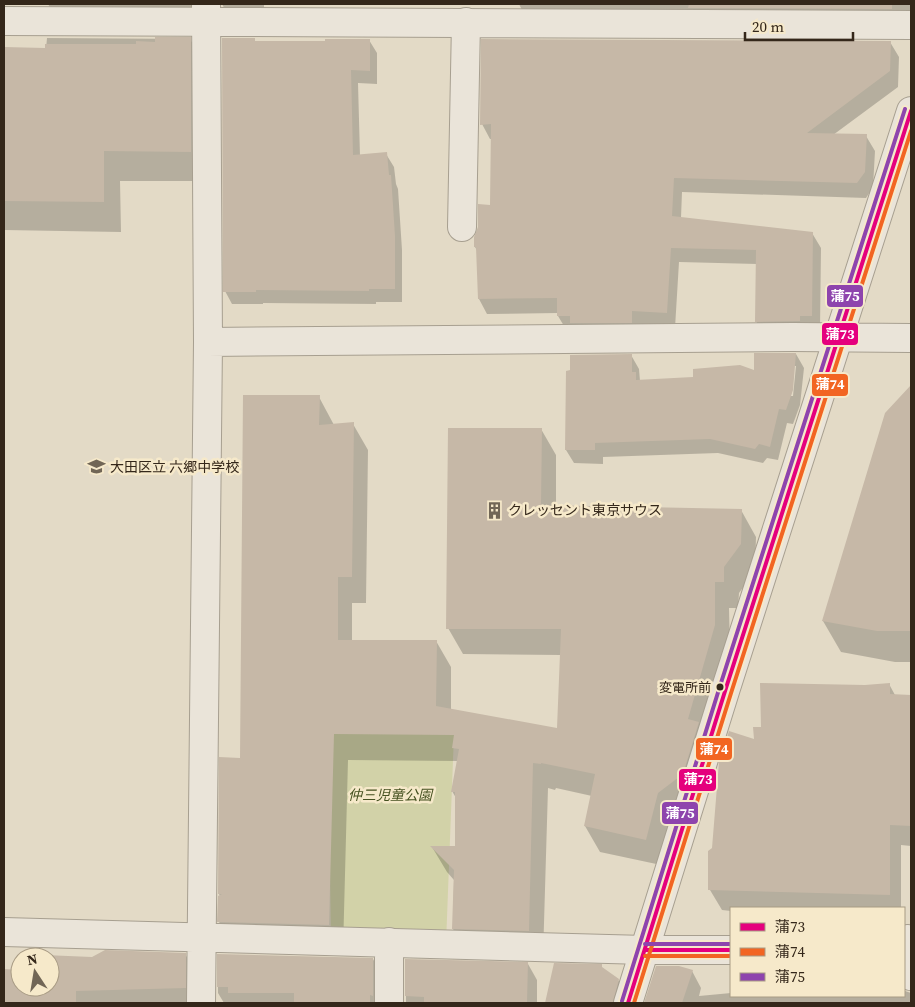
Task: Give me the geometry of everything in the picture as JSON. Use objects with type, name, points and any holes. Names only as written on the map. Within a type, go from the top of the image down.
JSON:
[{"type":"street","points":[[4,21],[160,22],[206,12],[466,22],[494,13],[586,13],[780,14],[911,25]]},
{"type":"street","points":[[201,1003],[208,342],[206,12]]},
{"type":"street","points":[[462,227],[466,22]]},
{"type":"street","points":[[628,1003],[726,688],[911,111]]},
{"type":"street","points":[[208,342],[911,338]]},
{"type":"street","points":[[4,932],[202,936],[645,950],[730,950]]},
{"type":"street","points":[[908,939],[911,976]]},
{"type":"street","points":[[389,942],[389,1003]]},
{"type":"green space","name":"仲三児童公園","points":[[328,734],[454,734],[446,944],[331,940]]},
{"type":"building","points":[[689,4],[892,4],[892,9],[688,8]]},
{"type":"building","points":[[155,37],[191,37],[191,152],[104,151],[104,202],[4,201],[4,47],[45,48],[45,44],[136,44],[136,41],[155,42]]},
{"type":"building","points":[[222,38],[255,38],[255,41],[370,39],[370,71],[351,70],[353,155],[387,152],[389,175],[391,175],[395,236],[395,289],[369,289],[369,291],[256,290],[256,292],[223,292]]},
{"type":"building","points":[[481,39],[891,41],[890,71],[807,133],[867,134],[865,172],[857,183],[674,178],[672,216],[813,232],[812,316],[800,316],[800,321],[755,322],[756,250],[671,248],[667,313],[632,311],[632,323],[570,323],[570,316],[557,316],[557,298],[478,299],[474,237],[478,227],[478,204],[490,205],[491,124],[480,125]]},
{"type":"building","points":[[754,353],[796,353],[793,390],[786,410],[779,409],[770,447],[759,444],[755,449],[710,439],[595,443],[595,450],[565,450],[566,371],[570,370],[570,355],[632,354],[632,372],[636,372],[636,380],[693,377],[693,369],[740,365],[754,370]]},
{"type":"building","points":[[911,385],[911,631],[877,631],[822,621],[885,413]]},
{"type":"building","points":[[243,395],[320,395],[319,425],[354,422],[352,577],[338,577],[338,640],[437,640],[436,706],[557,728],[561,629],[446,629],[448,428],[542,428],[541,505],[742,509],[741,544],[724,567],[724,582],[715,582],[715,625],[688,719],[699,722],[683,774],[658,793],[646,840],[584,826],[595,774],[533,763],[529,931],[452,929],[454,870],[430,846],[455,846],[455,792],[451,792],[459,749],[452,748],[454,735],[334,734],[329,925],[217,922],[218,896],[222,894],[218,894],[219,757],[240,758]]},
{"type":"building","points":[[760,683],[865,685],[890,683],[890,694],[911,695],[911,826],[890,825],[890,895],[708,890],[708,851],[712,848],[719,762],[729,731],[754,739],[753,727],[761,727]]},
{"type":"building","points":[[105,950],[186,953],[186,988],[76,991],[76,1003],[4,1003],[4,969],[10,969],[10,997],[60,997],[60,956],[92,957]]},
{"type":"building","points":[[217,954],[373,958],[373,996],[370,995],[370,1003],[294,1003],[294,993],[228,993],[228,987],[217,987]]},
{"type":"building","points":[[405,959],[528,962],[527,1003],[424,1003],[424,997],[405,996]]},
{"type":"building","points":[[554,963],[602,964],[602,967],[619,979],[613,1003],[545,1003]]},
{"type":"building","points":[[656,966],[679,966],[693,970],[682,1003],[644,1003]]},
{"type":"transit line","name":"蒲75","points":[[622,1001],[720,686],[905,109]]},
{"type":"transit line","name":"蒲73","points":[[628,1003],[726,688],[911,111]]},
{"type":"transit line","name":"蒲74","points":[[634,1003],[911,131]]},
{"type":"transit line","name":"蒲75","points":[[645,944],[730,944]]},
{"type":"transit line","name":"蒲73","points":[[645,950],[730,950]]},
{"type":"transit line","name":"蒲74","points":[[645,956],[730,956]]},
{"type":"place","name":"大田区立 六郷中学校","points":[[96,467]]},
{"type":"place","name":"クレッセント東京サウス","points":[[494,510]]},
{"type":"place","name":"変電所前","points":[[720,687]]}]
